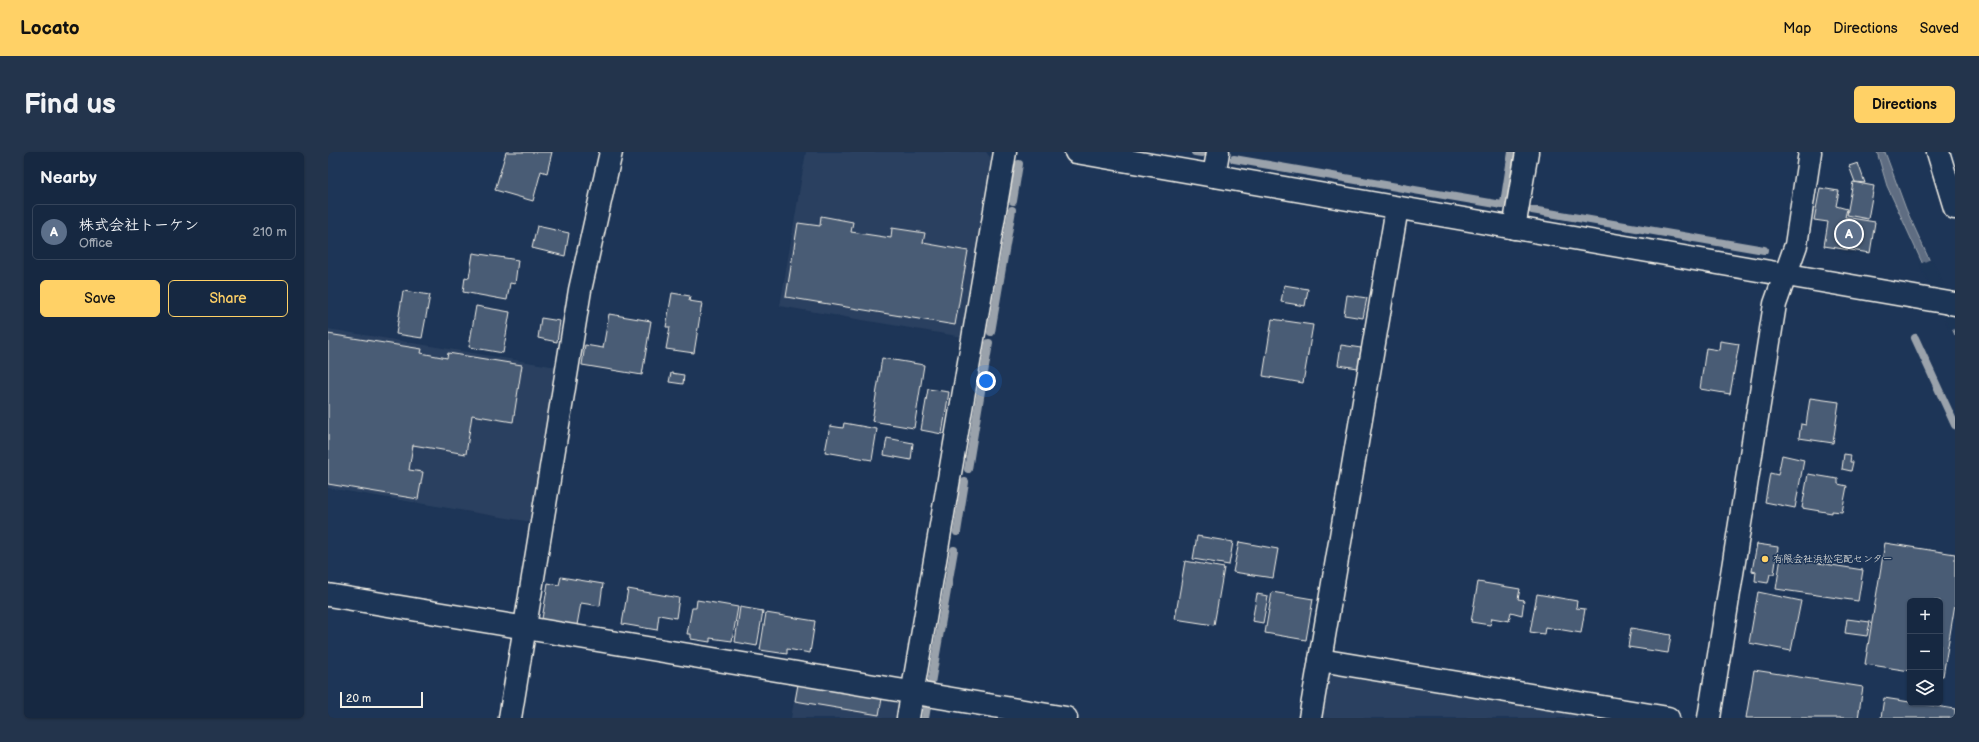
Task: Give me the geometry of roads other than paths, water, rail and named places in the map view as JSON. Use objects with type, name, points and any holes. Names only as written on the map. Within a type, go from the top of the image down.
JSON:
[{"type":"street","points":[[510,718],[580,290],[611,152]]},
{"type":"street","points":[[908,718],[1005,152]]},
{"type":"street","points":[[1076,152],[1955,304]]},
{"type":"street","points":[[1214,176],[1218,152]]},
{"type":"street","points":[[1514,228],[1527,152]]},
{"type":"street","points":[[1709,718],[1775,304],[1796,245],[1810,152]]},
{"type":"street","points":[[1938,152],[1955,208]]},
{"type":"street","points":[[1310,718],[1397,208]]},
{"type":"street","points":[[328,595],[1066,718]]},
{"type":"street","points":[[1320,660],[1668,718]]},
{"type":"waterway","points":[[1195,152],[1202,153]]},
{"type":"waterway","points":[[1504,203],[1512,152]]},
{"type":"waterway","points":[[1234,159],[1502,205]]},
{"type":"waterway","points":[[1013,201],[1019,164]]},
{"type":"waterway","points":[[991,332],[1012,210]]},
{"type":"waterway","points":[[1532,210],[1764,250]]},
{"type":"waterway","points":[[1915,338],[1955,425]]},
{"type":"waterway","points":[[968,469],[989,343]]},
{"type":"waterway","points":[[957,532],[965,482]]},
{"type":"waterway","points":[[930,689],[954,550]]},
{"type":"waterway","points":[[925,718],[928,701]]},
{"type":"place","name":"株式会社トーケン","points":[[1849,234]]},
{"type":"place","name":"有限会社浜松宅配センター","points":[[1765,559]]}]
